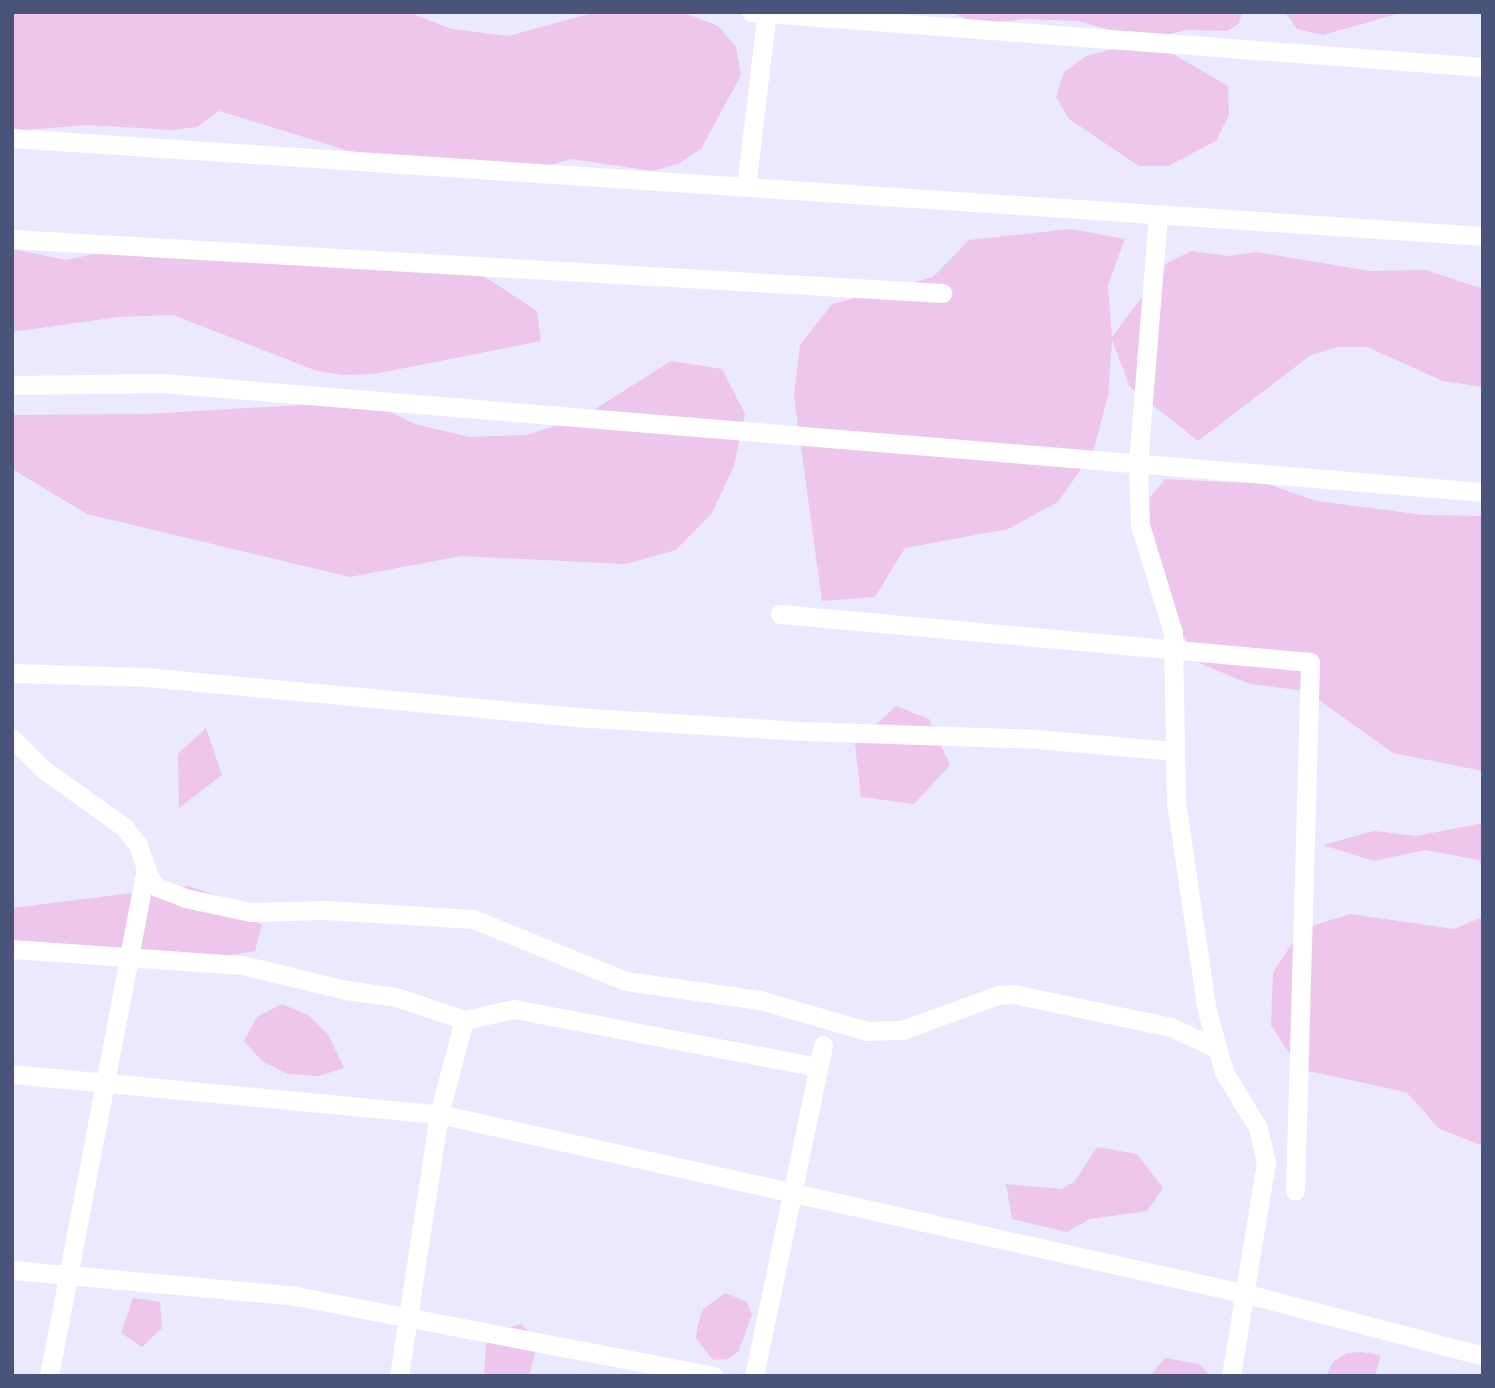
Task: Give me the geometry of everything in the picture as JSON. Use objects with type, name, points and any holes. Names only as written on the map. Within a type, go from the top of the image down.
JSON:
[{"type":"street","points":[[747,187],[761,13],[1483,67]]},
{"type":"street","points":[[12,138],[1483,236]]},
{"type":"street","points":[[1158,215],[1138,464],[1140,525],[1174,633],[1176,802],[1216,1048],[1224,1072],[1258,1128],[1266,1161],[1247,1294],[1231,1376]]},
{"type":"street","points":[[12,239],[942,293]]},
{"type":"street","points":[[12,385],[163,383],[1483,492]]},
{"type":"street","points":[[780,614],[1174,652],[1310,662],[1295,1191]]},
{"type":"street","points":[[12,673],[145,677],[574,717],[802,731],[1009,737],[1175,751]]},
{"type":"street","points":[[12,738],[43,769],[124,827],[138,845],[146,868],[157,887],[185,898],[251,912],[325,910],[482,921],[626,981],[760,1000],[867,1031],[902,1030],[998,995],[1013,994],[1171,1027],[1216,1048]]},
{"type":"street","points":[[49,1376],[146,868]]},
{"type":"street","points":[[12,949],[242,965],[396,997],[464,1020],[514,1009],[819,1067]]},
{"type":"street","points":[[399,1376],[439,1114],[464,1020]]},
{"type":"street","points":[[754,1376],[790,1191],[823,1045]]},
{"type":"street","points":[[12,1074],[439,1114],[1247,1294],[1483,1356]]},
{"type":"street","points":[[12,1270],[295,1296],[713,1376]]},
{"type":"shaded area","points":[[12,12],[408,12],[452,29],[508,36],[596,12],[682,12],[718,26],[736,47],[741,75],[701,149],[678,164],[653,171],[572,159],[520,173],[356,153],[219,111],[197,127],[171,130],[87,125],[12,131]]},
{"type":"shaded area","points":[[951,12],[1243,12],[1238,24],[1227,31],[1186,30],[1158,37],[1117,32],[1078,21],[1024,19],[978,24]]},
{"type":"shaded area","points":[[1285,12],[1404,12],[1323,35],[1297,29]]},
{"type":"shaded area","points":[[1113,49],[1166,50],[1228,86],[1229,115],[1216,141],[1168,166],[1139,166],[1069,119],[1056,97],[1064,72],[1086,56]]},
{"type":"shaded area","points":[[1071,229],[1125,239],[1108,285],[1112,337],[1167,263],[1191,251],[1229,256],[1256,252],[1370,271],[1426,270],[1483,289],[1483,387],[1443,381],[1367,347],[1338,347],[1311,355],[1198,441],[1130,387],[1112,340],[1108,396],[1093,452],[1058,502],[1008,529],[905,548],[875,597],[822,601],[794,396],[800,345],[832,304],[933,277],[969,240]]},
{"type":"shaded area","points":[[148,242],[482,275],[537,311],[541,341],[374,374],[343,375],[317,371],[173,315],[118,317],[12,332],[12,249],[66,260]]},
{"type":"shaded area","points":[[671,361],[722,369],[745,414],[734,466],[712,513],[676,550],[625,564],[461,556],[350,577],[87,514],[12,469],[12,415],[147,414],[368,401],[415,424],[469,437],[526,435],[581,418]]},
{"type":"shaded area","points":[[1165,479],[1267,484],[1317,501],[1424,515],[1483,516],[1483,771],[1393,753],[1306,691],[1250,684],[1199,663],[1144,569],[1131,521]]},
{"type":"shaded area","points":[[896,706],[929,719],[950,765],[914,804],[861,797],[855,744]]},
{"type":"shaded area","points":[[206,728],[222,775],[179,808],[178,754]]},
{"type":"shaded area","points":[[1483,823],[1483,868],[1479,860],[1425,850],[1374,861],[1323,845],[1374,831],[1416,836]]},
{"type":"shaded area","points":[[188,886],[216,895],[262,925],[255,951],[228,956],[12,950],[12,908]]},
{"type":"shaded area","points":[[1350,914],[1454,929],[1483,917],[1483,1146],[1440,1129],[1406,1092],[1299,1069],[1271,1025],[1273,972],[1302,929]]},
{"type":"shaded area","points":[[282,1004],[308,1015],[328,1034],[344,1068],[319,1076],[288,1074],[262,1061],[244,1041],[257,1017]]},
{"type":"shaded area","points":[[1097,1147],[1137,1154],[1163,1188],[1147,1211],[1090,1219],[1067,1232],[1012,1219],[1006,1184],[1061,1189],[1074,1182]]},
{"type":"shaded area","points":[[725,1293],[747,1302],[752,1315],[738,1352],[727,1359],[713,1360],[696,1338],[698,1324],[703,1309]]},
{"type":"shaded area","points":[[133,1298],[160,1302],[162,1328],[142,1347],[121,1333]]},
{"type":"shaded area","points":[[521,1324],[538,1342],[529,1376],[484,1376],[486,1345],[493,1332]]},
{"type":"shaded area","points":[[1347,1353],[1381,1355],[1375,1376],[1326,1376],[1333,1362]]},
{"type":"shaded area","points":[[1165,1358],[1199,1364],[1211,1376],[1150,1376]]}]
